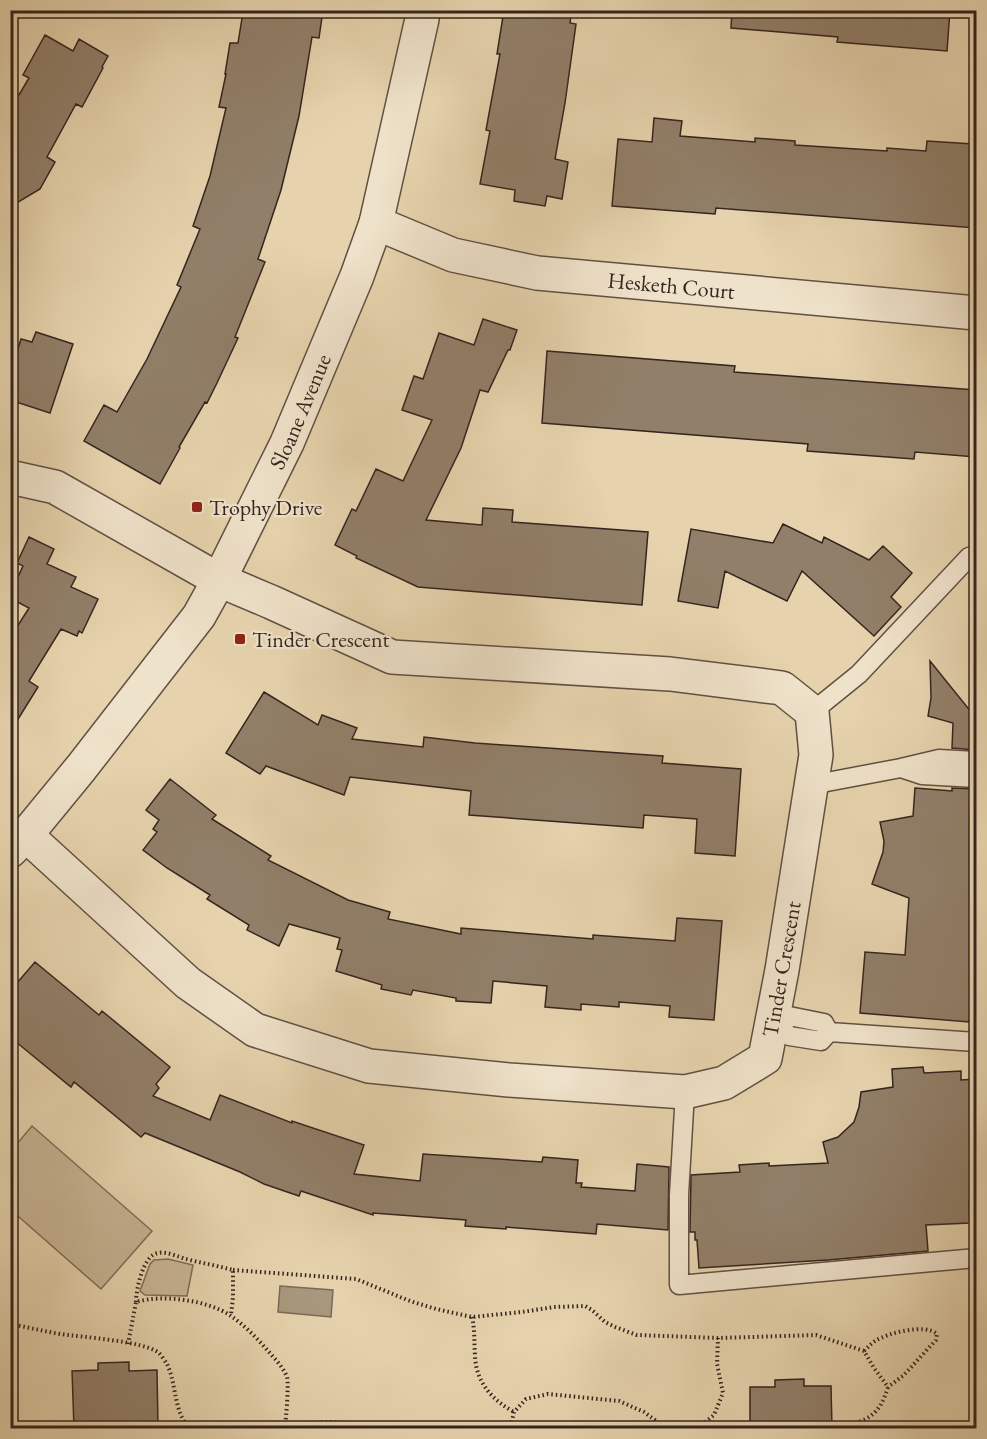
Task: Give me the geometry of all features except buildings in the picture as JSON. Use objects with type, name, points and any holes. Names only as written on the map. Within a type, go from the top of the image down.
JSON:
[{"type":"street","name":"Sloane Avenue","points":[[18,843],[81,768],[199,616],[287,443],[357,276],[376,223],[422,19],[422,10]]},
{"type":"street","name":"Hesketh Court","points":[[376,223],[453,255],[537,273],[976,313]]},
{"type":"street","points":[[10,477],[55,487],[219,580],[393,657],[670,674],[782,688],[812,712]]},
{"type":"street","name":"Tinder Crescent","points":[[18,843],[188,984],[255,1030],[369,1066],[509,1080],[686,1092],[724,1083],[765,1058],[776,1026],[782,970],[816,754],[812,712]]},
{"type":"lane","points":[[812,712],[859,674],[969,557],[976,555]]},
{"type":"lane","points":[[811,785],[939,759],[976,761]]},
{"type":"lane","points":[[901,768],[922,775],[976,778]]},
{"type":"lane","points":[[776,1026],[789,1036],[820,1041],[829,1032],[976,1042]]},
{"type":"lane","points":[[686,1092],[679,1195],[679,1285],[976,1258]]},
{"type":"path","points":[[128,1344],[136,1291],[146,1264],[152,1255],[167,1253],[233,1270],[356,1279],[410,1301],[472,1317],[554,1307],[585,1306],[605,1322],[637,1335],[718,1338],[816,1335],[864,1351],[888,1387]]},
{"type":"path","points":[[231,1316],[233,1270]]},
{"type":"path","points":[[136,1302],[175,1298],[204,1305],[231,1316],[264,1345],[284,1371],[288,1381],[285,1428]]},
{"type":"path","points":[[472,1317],[476,1366],[483,1383],[493,1398],[514,1412]]},
{"type":"path","points":[[10,1324],[58,1334],[146,1347],[159,1353],[167,1364],[177,1406],[189,1428]]},
{"type":"path","points":[[842,1426],[865,1420],[878,1410],[883,1404],[888,1387],[904,1375],[936,1340],[937,1334],[928,1329],[899,1332],[873,1342],[864,1351]]},
{"type":"path","points":[[698,1428],[714,1415],[723,1393],[717,1364],[718,1338]]},
{"type":"path","points":[[460,1428],[511,1425],[514,1412],[526,1399],[548,1394],[620,1401],[644,1412],[666,1428]]},
{"type":"path","points":[[295,1428],[321,1422],[381,1428]]},
{"type":"shaded area","points":[[32,1126],[152,1231],[101,1289],[11,1210],[11,1151]]},
{"type":"shaded area","points":[[168,1259],[193,1265],[187,1296],[145,1295],[140,1291],[150,1264],[154,1260]]},
{"type":"shaded area","points":[[280,1286],[333,1290],[331,1317],[278,1312]]},
{"type":"place","name":"Trophy Drive","points":[[197,507]]},
{"type":"place","name":"Tinder Crescent","points":[[240,639]]}]
